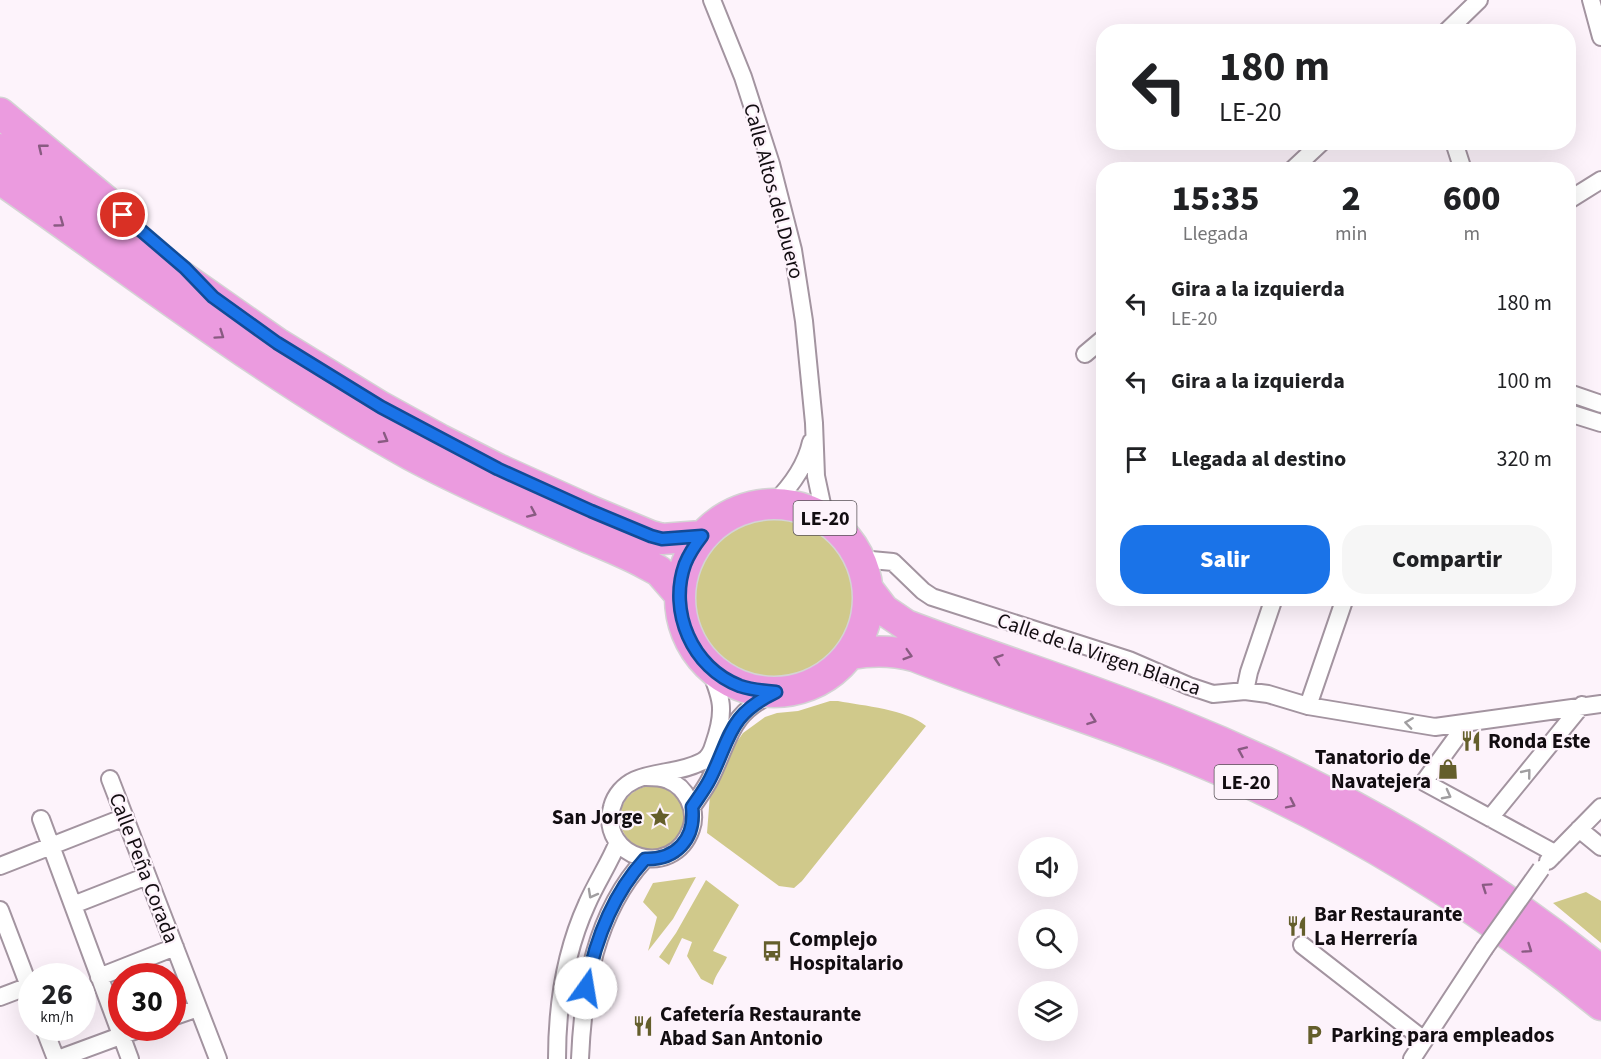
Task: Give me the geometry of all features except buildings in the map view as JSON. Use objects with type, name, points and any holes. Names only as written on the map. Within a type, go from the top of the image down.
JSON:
[{"type":"highway","points":[[0,113],[156,242],[213,297]]},
{"type":"highway","points":[[0,149],[277,343],[381,407],[498,469],[651,536],[662,539],[702,536]]},
{"type":"highway","points":[[4,183],[247,354],[355,422],[412,455],[479,489],[646,564],[659,571],[679,594]]},
{"type":"highway","name":"LE-20","points":[[774,503],[809,510],[825,518],[839,529],[851,543],[860,559],[868,589],[865,623],[850,654],[842,664],[821,680],[793,691],[776,692],[757,691],[739,686],[722,677],[708,665],[691,643],[681,618],[679,594],[685,563],[702,536],[732,513],[756,504],[774,503]]},
{"type":"highway","name":"LE-20","points":[[868,589],[884,610],[906,625],[1174,722],[1318,788],[1388,826],[1465,873],[1601,971]]},
{"type":"highway","name":"LE-20","points":[[850,654],[879,650],[896,651],[914,656],[1127,733],[1241,780],[1307,811],[1434,885],[1536,955],[1601,1005]]},
{"type":"street","name":"Calle Altos del Duero","points":[[712,0],[743,77],[771,164],[793,250],[804,321],[814,423],[816,476],[825,518]]},
{"type":"street","points":[[1454,24],[1479,0]]},
{"type":"street","points":[[1591,0],[1601,37]]},
{"type":"street","points":[[1301,162],[1313,150]]},
{"type":"street","points":[[1576,196],[1601,180]]},
{"type":"street","points":[[1085,354],[1096,345]]},
{"type":"street","points":[[1576,395],[1601,404]]},
{"type":"street","points":[[1576,414],[1601,423]]},
{"type":"street","name":"Calle Altos del Duero","points":[[774,503],[786,492],[808,453],[814,423]]},
{"type":"street","name":"Calle de la Virgen Blanca","points":[[860,559],[893,562],[932,597],[1129,660],[1213,694],[1245,691],[1268,694],[1308,706],[1435,727],[1601,704]]},
{"type":"street","points":[[1245,691],[1271,606]]},
{"type":"street","points":[[1308,706],[1342,606]]},
{"type":"street","points":[[646,777],[669,780],[687,796],[692,807],[691,830],[677,850],[666,857],[645,859],[628,851],[618,842],[611,823],[614,802],[626,785],[646,777],[702,762],[712,752],[721,723],[722,709],[716,683],[708,665]]},
{"type":"street","points":[[692,807],[710,778],[733,725],[759,700],[776,692]]},
{"type":"street","points":[[1490,818],[1582,705]]},
{"type":"street","points":[[1467,723],[1424,782],[1549,850],[1554,855]]},
{"type":"street","name":"Calle Peña Corada","points":[[110,778],[218,1059]]},
{"type":"street","points":[[1412,1059],[1484,949],[1541,869],[1601,807]]},
{"type":"street","points":[[0,866],[125,817]]},
{"type":"street","points":[[41,819],[108,1000]]},
{"type":"street","points":[[1579,829],[1601,847]]},
{"type":"street","points":[[557,1059],[564,979],[573,942],[586,904],[618,842]]},
{"type":"street","points":[[580,1059],[582,1013],[594,954],[614,901],[633,871],[645,859]]},
{"type":"street","points":[[73,905],[147,876]]},
{"type":"street","points":[[0,910],[20,963]]},
{"type":"street","points":[[1302,945],[1424,1040]]},
{"type":"street","points":[[99,976],[175,947]]},
{"type":"street","points":[[0,998],[18,993]]},
{"type":"street","points":[[186,1012],[198,1008]]},
{"type":"street","points":[[49,1041],[57,1059],[108,1040]]},
{"type":"street","points":[[123,1041],[130,1059]]},
{"type":"shaded area","points":[[775,511],[807,517],[822,525],[834,536],[845,548],[853,563],[859,595],[853,627],[845,642],[834,654],[822,665],[807,673],[775,679],[743,673],[728,665],[716,654],[705,642],[697,627],[691,595],[697,563],[705,548],[716,536],[728,525],[743,517]]},
{"type":"shaded area","points":[[830,701],[896,712],[918,720],[926,726],[802,881],[794,888],[779,886],[707,833],[710,795],[734,746],[743,733],[765,717],[798,711]]},
{"type":"shaded area","points":[[652,786],[670,792],[678,800],[684,818],[678,836],[670,844],[652,850],[634,844],[626,836],[620,818],[626,800],[634,792]]},
{"type":"shaded area","points":[[696,877],[673,919],[648,951],[657,917],[643,902],[653,883]]},
{"type":"shaded area","points":[[706,880],[739,905],[713,951],[727,957],[713,985],[701,979],[687,956],[692,942],[682,938],[669,965],[659,957],[676,933]]},
{"type":"shaded area","points":[[1586,892],[1601,901],[1601,943],[1553,903]]},
{"type":"place","name":"Ronda Este","points":[[1471,741]]},
{"type":"place","name":"Tanatorio de Navatejera","points":[[1448,769]]},
{"type":"place","name":"San Jorge","points":[[660,817]]},
{"type":"place","name":"Bar Restaurante La Herrería","points":[[1297,926]]},
{"type":"place","name":"Complejo Hospitalario","points":[[772,951]]},
{"type":"place","name":"Cafetería Restaurante Abad San Antonio","points":[[643,1026]]},
{"type":"place","name":"Parking para empleados","points":[[1314,1035]]},
{"type":"route","points":[[123,215],[185,268],[213,297],[277,343],[381,407],[498,469],[651,536],[662,539],[702,536],[685,563],[679,594],[681,618],[691,643],[708,665],[722,677],[739,686],[757,691],[776,692],[759,700],[733,725],[710,778],[692,807],[691,830],[677,850],[666,857],[645,859],[624,884],[606,920],[594,954],[586,988]]}]
